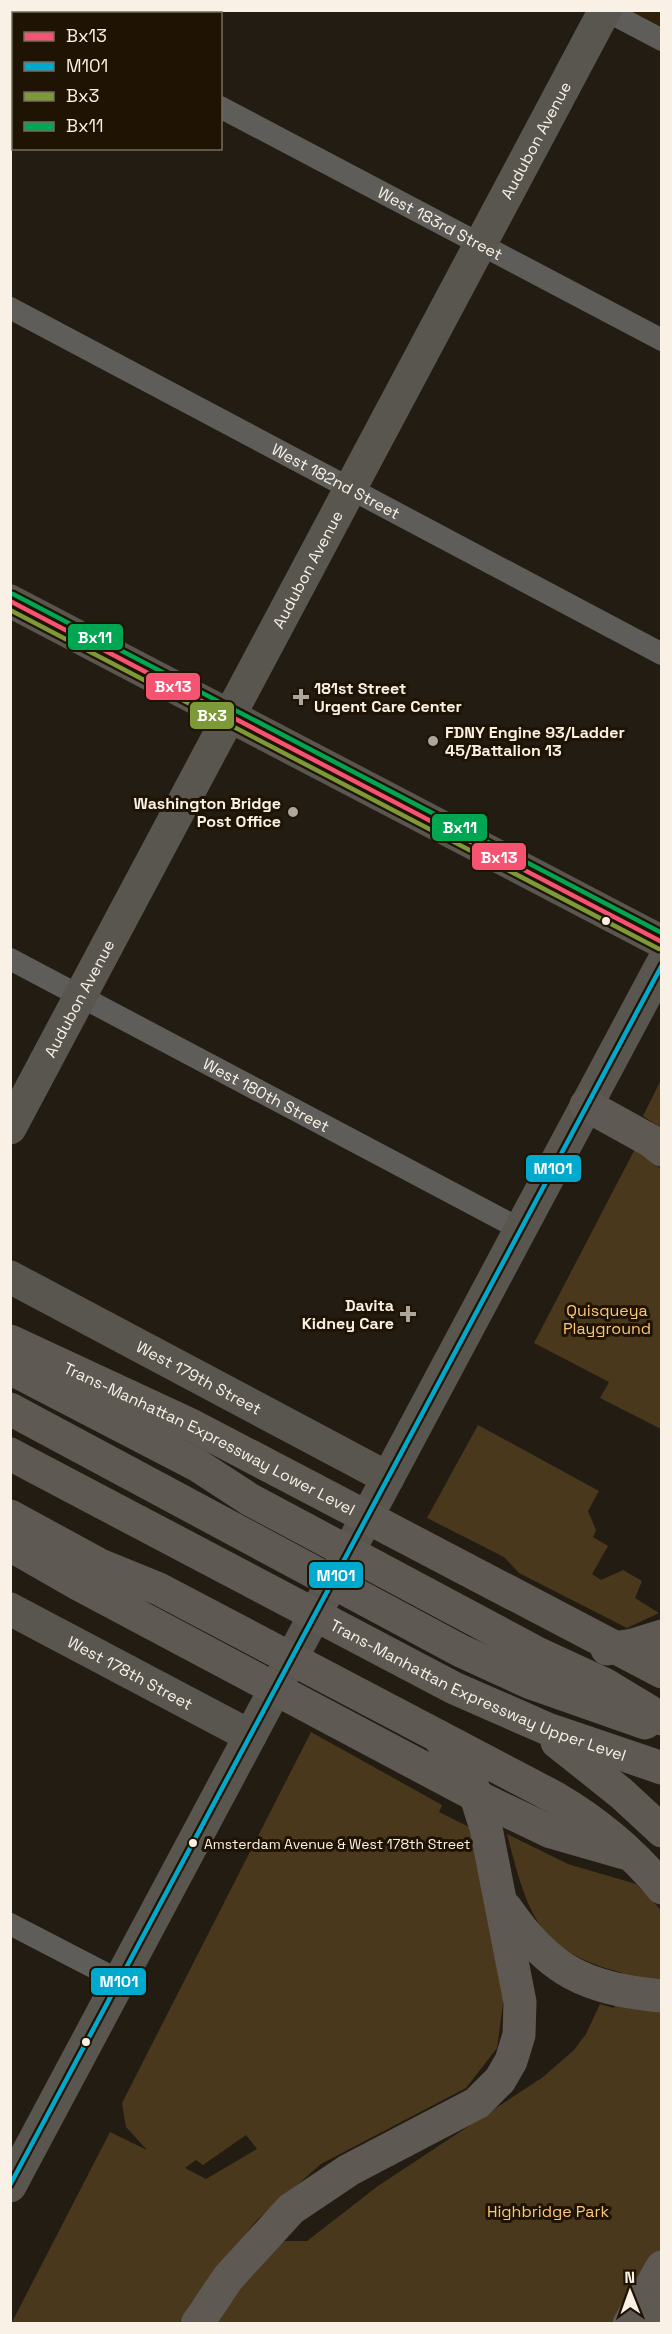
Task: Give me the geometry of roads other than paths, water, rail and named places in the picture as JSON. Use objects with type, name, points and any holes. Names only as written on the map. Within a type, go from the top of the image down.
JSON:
[{"type":"highway","points":[[586,1106],[651,1141],[662,1150]]},
{"type":"highway","name":"Trans-Manhattan Expressway Lower Level","points":[[10,1341],[210,1435],[662,1672]]},
{"type":"highway","points":[[10,1368],[197,1465],[249,1499],[426,1594],[539,1654],[604,1684],[662,1719]]},
{"type":"highway","points":[[10,1395],[58,1413],[189,1475],[249,1499]]},
{"type":"highway","name":"Trans-Manhattan Expressway Upper Level","points":[[10,1408],[461,1651],[552,1692],[662,1728]]},
{"type":"highway","name":"Trans-Manhattan Expressway Upper Level","points":[[10,1454],[454,1688],[550,1730],[662,1768]]},
{"type":"highway","points":[[10,1494],[159,1590]]},
{"type":"highway","points":[[10,1516],[100,1565],[159,1590],[579,1812],[660,1877]]},
{"type":"highway","points":[[10,1545],[87,1589],[531,1823],[593,1845],[660,1877]]},
{"type":"highway","points":[[323,1599],[406,1644],[441,1670],[500,1703],[565,1748],[621,1793],[662,1832]]},
{"type":"highway","points":[[539,1654],[618,1648],[656,1638]]},
{"type":"highway","points":[[406,1644],[447,1656],[610,1744],[662,1779]]},
{"type":"highway","points":[[197,2324],[222,2287],[256,2245],[298,2204],[349,2170],[465,2111],[486,2096],[500,2080],[515,2052],[521,2019],[502,1902],[486,1828],[472,1784],[438,1736]]},
{"type":"highway","points":[[502,1902],[532,1944],[547,1957],[578,1977],[619,1990],[662,1996]]},
{"type":"highway","points":[[628,2324],[662,2267]]},
{"type":"highway","points":[[658,2324],[662,2318]]},
{"type":"main road","name":"Audubon Avenue","points":[[10,1128],[605,10]]},
{"type":"main road","points":[[10,601],[662,942]]},
{"type":"main road","points":[[10,2186],[662,964]]},
{"type":"main road","name":"West 179th Street","points":[[10,1277],[382,1488]]},
{"type":"main road","name":"West 178th Street","points":[[10,1609],[250,1736]]},
{"type":"street","points":[[605,10],[662,40]]},
{"type":"street","name":"West 183rd Street","points":[[222,107],[662,340]]},
{"type":"street","name":"West 182nd Street","points":[[10,308],[662,654]]},
{"type":"street","name":"West 180th Street","points":[[10,959],[520,1229]]},
{"type":"street","points":[[10,1924],[120,1981]]},
{"type":"place","name":"181st Street Urgent Care Center","points":[[301,697]]},
{"type":"place","name":"FDNY Engine 93/Ladder 45/Battalion 13","points":[[433,741]]},
{"type":"place","name":"Washington Bridge Post Office","points":[[293,812]]},
{"type":"place","name":"Davita Kidney Care","points":[[408,1314]]},
{"type":"place","name":"Amsterdam Avenue & West 178th Street","points":[[193,1843]]},
{"type":"park label","name":"Quisqueya Playground","points":[[607,1319]]},
{"type":"park label","name":"Highbridge Park","points":[[548,2211]]}]
